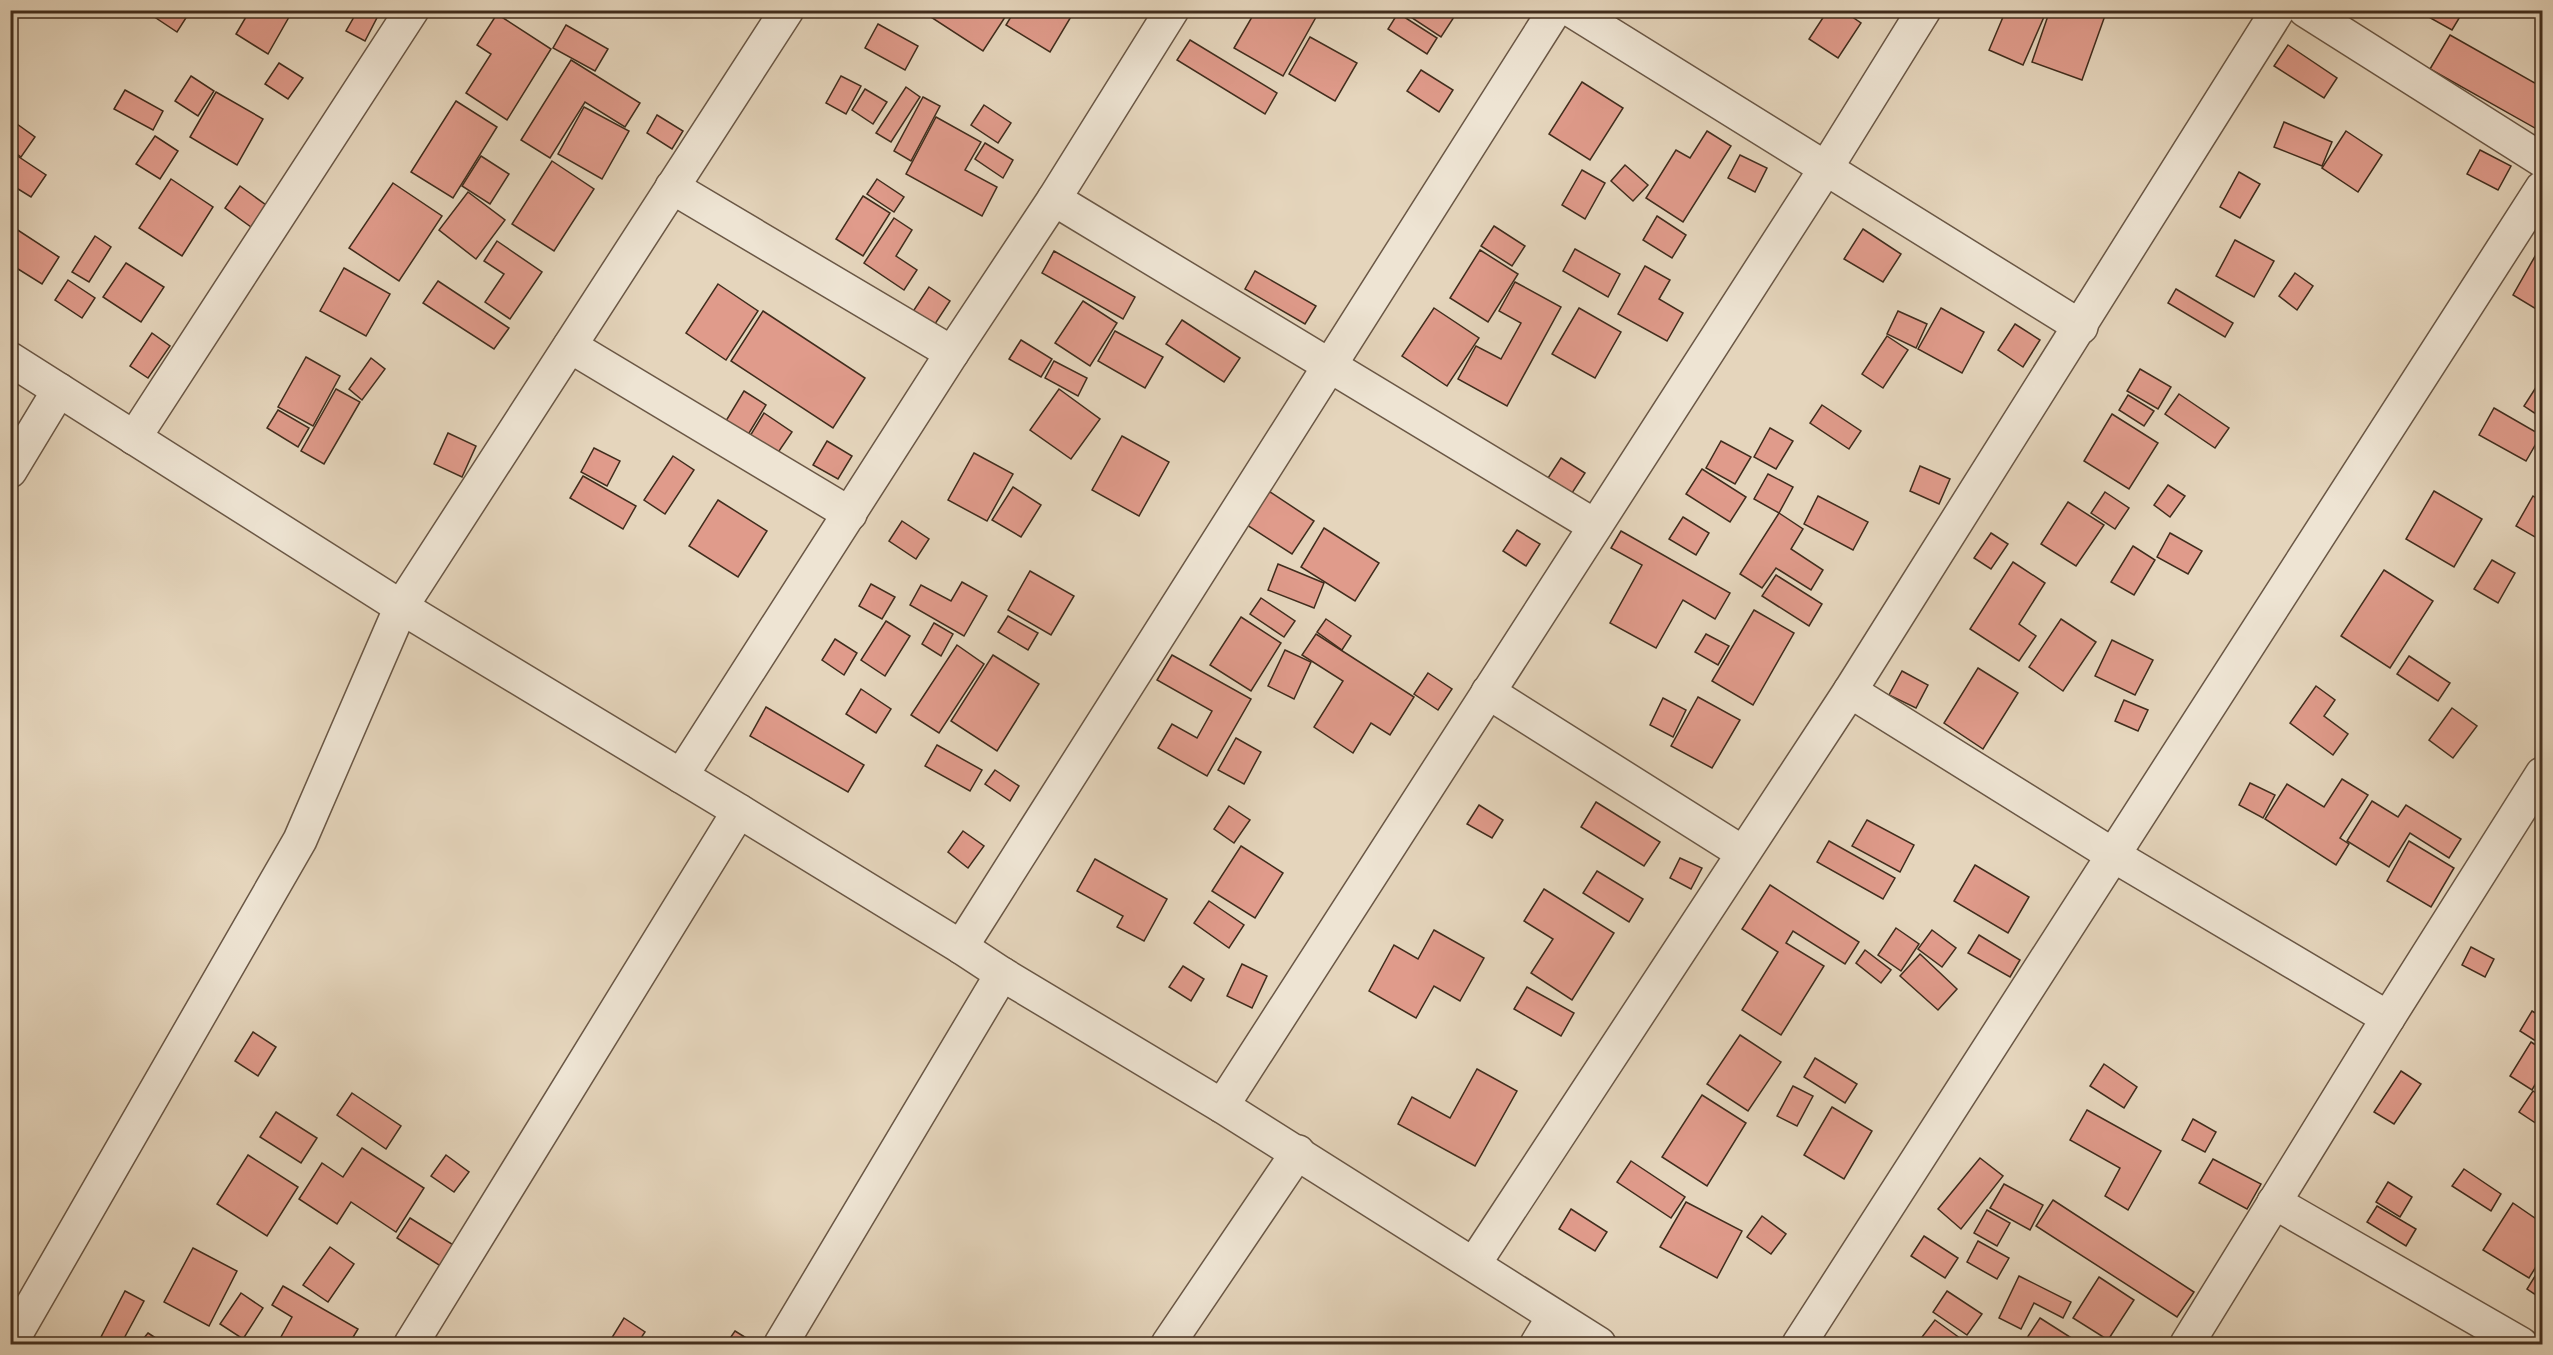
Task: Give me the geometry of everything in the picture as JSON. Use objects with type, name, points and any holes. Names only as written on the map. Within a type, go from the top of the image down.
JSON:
[{"type":"street","points":[[134,438],[412,10]]},
{"type":"street","points":[[10,1344],[300,840],[401,607],[787,10]]},
{"type":"street","points":[[681,776],[952,353],[1054,199],[1172,10]]},
{"type":"street","points":[[961,947],[1556,10]]},
{"type":"street","points":[[1570,10],[2081,327]]},
{"type":"street","points":[[1222,1106],[1826,168],[1924,10]]},
{"type":"street","points":[[1474,1264],[1850,691],[2081,327],[2278,10]]},
{"type":"street","points":[[2305,10],[2542,159]]},
{"type":"street","points":[[672,187],[952,353]]},
{"type":"street","points":[[1799,1344],[2542,188]]},
{"type":"street","points":[[1054,199],[1595,526]]},
{"type":"street","points":[[570,346],[850,514]]},
{"type":"street","points":[[10,359],[401,607],[1298,1152],[1599,1344]]},
{"type":"street","points":[[10,471],[59,390]]},
{"type":"street","points":[[1850,691],[2113,855],[2388,1018]]},
{"type":"street","points":[[1488,692],[1743,853]]},
{"type":"street","points":[[2187,1344],[2542,774]]},
{"type":"street","points":[[411,1344],[739,811]]},
{"type":"street","points":[[781,1344],[1002,974]]},
{"type":"street","points":[[1168,1344],[1298,1152]]},
{"type":"street","points":[[2274,1202],[2521,1344]]},
{"type":"street","points":[[1537,1344],[1554,1316]]},
{"type":"building","points":[[144,10],[191,10],[177,32]]},
{"type":"building","points":[[250,10],[278,10],[289,17],[268,54],[236,34]]},
{"type":"building","points":[[358,10],[381,10],[365,41],[346,31]]},
{"type":"building","points":[[920,10],[1008,10],[1009,11],[983,51]]},
{"type":"building","points":[[1015,10],[1075,10],[1050,52],[1006,25]]},
{"type":"building","points":[[1256,10],[1320,10],[1283,76],[1234,48]]},
{"type":"building","points":[[1400,10],[1450,10],[1456,14],[1441,37]]},
{"type":"building","points":[[1828,10],[1842,10],[1861,23],[1838,58],[1809,39]]},
{"type":"building","points":[[2006,10],[2047,10],[2023,65],[1989,50]]},
{"type":"building","points":[[2050,10],[2107,10],[2082,80],[2032,62]]},
{"type":"building","points":[[2416,10],[2464,10],[2452,30]]},
{"type":"building","points":[[1398,13],[1437,38],[1427,54],[1388,29]]},
{"type":"building","points":[[497,14],[551,49],[507,120],[466,93],[491,54],[477,45]]},
{"type":"building","points":[[878,24],[918,46],[905,70],[865,48]]},
{"type":"building","points":[[566,25],[608,49],[595,71],[553,48]]},
{"type":"building","points":[[2450,35],[2542,87],[2542,132],[2430,69]]},
{"type":"building","points":[[1310,37],[1357,63],[1335,101],[1289,74]]},
{"type":"building","points":[[1190,40],[1277,93],[1265,114],[1177,60]]},
{"type":"building","points":[[2288,45],[2337,78],[2324,98],[2274,66]]},
{"type":"building","points":[[571,60],[640,103],[625,127],[585,102],[550,158],[521,140]]},
{"type":"building","points":[[279,63],[303,78],[288,99],[265,84]]},
{"type":"building","points":[[1421,70],[1453,90],[1439,112],[1407,91]]},
{"type":"building","points":[[191,76],[214,91],[198,116],[175,101]]},
{"type":"building","points":[[841,76],[861,86],[846,114],[826,103]]},
{"type":"building","points":[[1582,82],[1623,108],[1590,160],[1549,134]]},
{"type":"building","points":[[906,87],[920,97],[891,142],[876,133]]},
{"type":"building","points":[[865,89],[887,102],[873,124],[852,110]]},
{"type":"building","points":[[125,90],[163,111],[153,130],[114,109]]},
{"type":"building","points":[[216,92],[263,119],[237,165],[190,137]]},
{"type":"building","points":[[923,97],[940,106],[911,161],[894,151]]},
{"type":"building","points":[[456,101],[497,127],[453,198],[411,172]]},
{"type":"building","points":[[984,105],[1011,123],[998,143],[971,125]]},
{"type":"building","points":[[584,107],[629,131],[602,179],[558,154]]},
{"type":"building","points":[[657,115],[683,131],[672,149],[647,133]]},
{"type":"building","points":[[936,117],[981,142],[965,170],[997,187],[982,216],[906,174]]},
{"type":"building","points":[[10,119],[35,137],[21,157],[10,149]]},
{"type":"building","points":[[2284,122],[2332,142],[2322,166],[2274,147]]},
{"type":"building","points":[[1707,131],[1731,146],[1683,222],[1646,198],[1676,150],[1690,158]]},
{"type":"building","points":[[2346,131],[2382,155],[2358,192],[2322,168]]},
{"type":"building","points":[[155,136],[178,151],[160,179],[136,164]]},
{"type":"building","points":[[985,143],[1013,160],[1003,178],[975,159]]},
{"type":"building","points":[[2480,150],[2511,166],[2498,190],[2467,174]]},
{"type":"building","points":[[10,151],[46,175],[31,197],[10,184]]},
{"type":"building","points":[[1740,155],[1767,168],[1755,192],[1728,178]]},
{"type":"building","points":[[481,156],[509,174],[490,204],[462,186]]},
{"type":"building","points":[[552,161],[594,189],[554,251],[512,224]]},
{"type":"building","points":[[1625,165],[1648,185],[1633,201],[1611,181]]},
{"type":"building","points":[[1582,170],[1605,183],[1585,219],[1562,205]]},
{"type":"building","points":[[2239,172],[2260,184],[2240,218],[2220,207]]},
{"type":"building","points":[[171,179],[213,207],[182,256],[139,228]]},
{"type":"building","points":[[877,179],[904,197],[894,212],[867,194]]},
{"type":"building","points":[[393,183],[442,216],[399,281],[349,248]]},
{"type":"building","points":[[240,186],[266,205],[251,227],[225,208]]},
{"type":"building","points":[[468,192],[505,220],[476,259],[439,230]]},
{"type":"building","points":[[863,196],[890,213],[863,256],[836,239]]},
{"type":"building","points":[[1657,216],[1686,235],[1672,258],[1643,240]]},
{"type":"building","points":[[894,218],[912,230],[896,256],[917,270],[904,290],[864,263]]},
{"type":"building","points":[[10,225],[59,257],[42,284],[10,264]]},
{"type":"building","points":[[1494,226],[1525,246],[1512,266],[1481,246]]},
{"type":"building","points":[[1863,229],[1901,254],[1883,282],[1844,259]]},
{"type":"building","points":[[95,236],[111,247],[89,282],[72,272]]},
{"type":"building","points":[[2235,240],[2274,261],[2254,297],[2216,276]]},
{"type":"building","points":[[497,241],[542,272],[510,319],[485,302],[504,274],[484,261]]},
{"type":"building","points":[[2542,244],[2542,310],[2541,312],[2513,295]]},
{"type":"building","points":[[1575,249],[1620,274],[1608,297],[1563,271]]},
{"type":"building","points":[[1480,250],[1518,274],[1488,322],[1450,298]]},
{"type":"building","points":[[1054,251],[1135,297],[1123,319],[1042,273]]},
{"type":"building","points":[[126,263],[164,287],[141,322],[103,297]]},
{"type":"building","points":[[1645,266],[1670,280],[1659,299],[1683,313],[1667,341],[1618,314]]},
{"type":"building","points":[[344,268],[390,294],[366,336],[320,311]]},
{"type":"building","points":[[1255,271],[1316,306],[1305,324],[1245,289]]},
{"type":"building","points":[[2295,273],[2313,286],[2297,310],[2279,296]]},
{"type":"building","points":[[68,280],[95,298],[82,318],[55,300]]},
{"type":"building","points":[[438,281],[509,328],[494,349],[423,303]]},
{"type":"building","points":[[1515,282],[1561,307],[1507,406],[1458,379],[1476,346],[1501,359],[1521,323],[1499,311]]},
{"type":"building","points":[[718,284],[758,311],[726,360],[686,333]]},
{"type":"building","points":[[929,287],[950,301],[933,327],[912,313]]},
{"type":"building","points":[[2176,289],[2233,323],[2225,337],[2168,303]]},
{"type":"building","points":[[1083,301],[1117,323],[1090,366],[1055,343]]},
{"type":"building","points":[[1434,308],[1479,338],[1447,386],[1402,356]]},
{"type":"building","points":[[1579,308],[1621,332],[1595,378],[1552,354]]},
{"type":"building","points":[[1941,308],[1984,332],[1962,373],[1918,349]]},
{"type":"building","points":[[763,311],[865,378],[833,428],[731,361]]},
{"type":"building","points":[[1898,311],[1927,324],[1916,348],[1887,334]]},
{"type":"building","points":[[1182,320],[1240,358],[1224,382],[1166,344]]},
{"type":"building","points":[[2015,324],[2040,340],[2023,367],[1998,350]]},
{"type":"building","points":[[1115,331],[1163,357],[1145,388],[1098,361]]},
{"type":"building","points":[[152,333],[170,346],[148,378],[130,366]]},
{"type":"building","points":[[1887,336],[1908,350],[1883,388],[1862,374]]},
{"type":"building","points":[[1021,340],[1052,359],[1041,377],[1009,359]]},
{"type":"building","points":[[306,357],[340,376],[313,426],[278,407]]},
{"type":"building","points":[[371,358],[385,369],[362,400],[349,389]]},
{"type":"building","points":[[1054,361],[1087,378],[1078,396],[1045,378]]},
{"type":"building","points":[[2140,369],[2171,387],[2158,409],[2127,391]]},
{"type":"building","points":[[2542,378],[2542,418],[2524,406]]},
{"type":"building","points":[[336,389],[360,402],[324,464],[301,451]]},
{"type":"building","points":[[1059,389],[1100,419],[1071,459],[1030,430]]},
{"type":"building","points":[[744,391],[766,405],[737,453],[715,439]]},
{"type":"building","points":[[2179,394],[2229,428],[2215,448],[2165,414]]},
{"type":"building","points":[[2128,395],[2154,411],[2144,426],[2119,410]]},
{"type":"building","points":[[1822,405],[1861,431],[1849,449],[1810,423]]},
{"type":"building","points":[[2494,408],[2541,435],[2526,461],[2479,435]]},
{"type":"building","points":[[278,410],[309,428],[298,447],[267,428]]},
{"type":"building","points":[[764,413],[792,432],[777,454],[750,436]]},
{"type":"building","points":[[2112,414],[2158,443],[2129,489],[2084,461]]},
{"type":"building","points":[[1770,428],[1793,441],[1776,469],[1754,457]]},
{"type":"building","points":[[448,433],[476,446],[462,477],[434,464]]},
{"type":"building","points":[[1122,436],[1169,462],[1139,516],[1092,490]]},
{"type":"building","points":[[827,441],[852,456],[838,479],[813,465]]},
{"type":"building","points":[[1721,441],[1751,457],[1735,484],[1706,468]]},
{"type":"building","points":[[594,448],[620,461],[607,486],[581,472]]},
{"type":"building","points":[[974,453],[1013,474],[987,521],[948,500]]},
{"type":"building","points":[[673,456],[694,470],[665,514],[644,500]]},
{"type":"building","points":[[1561,458],[1585,473],[1572,493],[1548,478]]},
{"type":"building","points":[[1920,466],[1950,479],[1939,504],[1910,491]]},
{"type":"building","points":[[1702,469],[1746,497],[1730,522],[1686,494]]},
{"type":"building","points":[[1768,474],[1793,487],[1779,513],[1754,499]]},
{"type":"building","points":[[583,476],[636,506],[623,529],[570,498]]},
{"type":"building","points":[[1258,484],[1314,521],[1292,554],[1236,518]]},
{"type":"building","points":[[2168,485],[2185,496],[2170,517],[2154,505]]},
{"type":"building","points":[[1013,487],[1041,505],[1021,537],[992,520]]},
{"type":"building","points":[[2434,491],[2482,519],[2454,567],[2406,539]]},
{"type":"building","points":[[2105,492],[2129,508],[2115,529],[2091,513]]},
{"type":"building","points":[[1818,496],[1868,522],[1853,550],[1804,524]]},
{"type":"building","points":[[2533,496],[2542,502],[2542,541],[2516,526]]},
{"type":"building","points":[[718,500],[767,531],[738,577],[689,546]]},
{"type":"building","points":[[2068,502],[2104,525],[2076,566],[2041,544]]},
{"type":"building","points":[[1779,513],[1803,529],[1791,549],[1823,570],[1811,590],[1776,568],[1762,588],[1740,574]]},
{"type":"building","points":[[1683,517],[1709,533],[1696,555],[1669,539]]},
{"type":"building","points":[[902,521],[929,539],[916,559],[889,541]]},
{"type":"building","points":[[1324,528],[1379,563],[1355,601],[1301,567]]},
{"type":"building","points":[[1517,530],[1540,544],[1526,566],[1503,551]]},
{"type":"building","points":[[1621,531],[1730,593],[1715,619],[1683,600],[1656,648],[1610,623],[1642,565],[1611,548]]},
{"type":"building","points":[[1991,533],[2008,544],[1991,569],[1974,558]]},
{"type":"building","points":[[2170,533],[2202,551],[2188,574],[2157,557]]},
{"type":"building","points":[[2133,546],[2155,560],[2134,595],[2111,582]]},
{"type":"building","points":[[2492,560],[2515,573],[2498,603],[2474,589]]},
{"type":"building","points":[[2013,562],[2045,583],[2019,624],[2036,636],[2019,661],[1970,629]]},
{"type":"building","points":[[1278,564],[1324,583],[1314,608],[1268,590]]},
{"type":"building","points":[[2384,570],[2433,601],[2390,668],[2341,636]]},
{"type":"building","points":[[1030,571],[1074,596],[1051,635],[1008,610]]},
{"type":"building","points":[[1776,575],[1822,604],[1809,626],[1762,596]]},
{"type":"building","points":[[962,582],[987,596],[964,636],[910,605],[921,585],[951,601]]},
{"type":"building","points":[[871,584],[895,597],[882,619],[859,606]]},
{"type":"building","points":[[1261,598],[1295,621],[1284,637],[1250,614]]},
{"type":"building","points":[[1754,610],[1794,633],[1753,705],[1712,681]]},
{"type":"building","points":[[1008,616],[1038,633],[1028,650],[998,632]]},
{"type":"building","points":[[1241,617],[1281,643],[1251,691],[1210,665]]},
{"type":"building","points":[[1326,619],[1351,636],[1342,650],[1317,632]]},
{"type":"building","points":[[2061,619],[2096,642],[2063,691],[2029,667]]},
{"type":"building","points":[[886,621],[910,636],[885,676],[861,660]]},
{"type":"building","points":[[934,623],[953,634],[941,656],[922,644]]},
{"type":"building","points":[[1316,634],[1414,697],[1390,735],[1371,723],[1353,753],[1314,727],[1343,681],[1302,655]]},
{"type":"building","points":[[1706,634],[1729,646],[1718,665],[1695,652]]},
{"type":"building","points":[[835,639],[857,653],[844,675],[822,660]]},
{"type":"building","points":[[2112,640],[2153,660],[2135,695],[2095,676]]},
{"type":"building","points":[[957,645],[984,664],[939,733],[911,715]]},
{"type":"building","points":[[1285,650],[1311,662],[1294,699],[1268,686]]},
{"type":"building","points":[[993,655],[1039,684],[997,751],[951,721]]},
{"type":"building","points":[[1172,655],[1251,699],[1207,776],[1158,748],[1172,724],[1197,738],[1212,711],[1157,680]]},
{"type":"building","points":[[2409,656],[2450,683],[2438,701],[2397,674]]},
{"type":"building","points":[[1978,668],[2018,693],[1983,749],[1944,723]]},
{"type":"building","points":[[1902,671],[1928,685],[1916,708],[1889,695]]},
{"type":"building","points":[[1428,673],[1452,689],[1438,710],[1414,694]]},
{"type":"building","points":[[2316,686],[2335,700],[2324,716],[2348,734],[2333,755],[2290,723]]},
{"type":"building","points":[[861,689],[891,709],[876,733],[846,714]]},
{"type":"building","points":[[1698,697],[1740,720],[1712,768],[1671,746]]},
{"type":"building","points":[[1663,698],[1686,710],[1673,737],[1650,725]]},
{"type":"building","points":[[2124,700],[2148,710],[2138,731],[2115,721]]},
{"type":"building","points":[[766,707],[864,765],[848,792],[750,736]]},
{"type":"building","points":[[2452,708],[2477,726],[2453,758],[2429,740]]},
{"type":"building","points":[[1236,738],[1261,752],[1244,784],[1218,770]]},
{"type":"building","points":[[937,745],[982,770],[970,791],[925,766]]},
{"type":"building","points":[[995,770],[1019,786],[1010,801],[985,784]]},
{"type":"building","points":[[2342,779],[2368,795],[2340,838],[2349,844],[2336,865],[2265,819],[2287,784],[2324,807]]},
{"type":"building","points":[[2250,783],[2275,795],[2263,818],[2239,805]]},
{"type":"building","points":[[2372,801],[2398,817],[2406,805],[2461,839],[2449,858],[2410,833],[2389,867],[2347,841]]},
{"type":"building","points":[[1596,802],[1660,842],[1644,866],[1581,827]]},
{"type":"building","points":[[1479,805],[1503,820],[1492,838],[1467,824]]},
{"type":"building","points":[[1229,806],[1250,820],[1234,843],[1214,829]]},
{"type":"building","points":[[1867,820],[1914,845],[1900,872],[1852,846]]},
{"type":"building","points":[[963,831],[984,846],[968,868],[948,852]]},
{"type":"building","points":[[1829,841],[1895,878],[1883,899],[1817,862]]},
{"type":"building","points":[[2409,841],[2454,868],[2431,907],[2387,881]]},
{"type":"building","points":[[1241,846],[1283,873],[1255,918],[1212,891]]},
{"type":"building","points":[[1680,858],[1702,868],[1691,889],[1670,878]]},
{"type":"building","points":[[1095,859],[1167,899],[1144,941],[1117,927],[1123,916],[1077,891]]},
{"type":"building","points":[[1975,865],[2029,897],[2008,933],[1954,901]]},
{"type":"building","points":[[1597,871],[1643,899],[1629,922],[1583,893]]},
{"type":"building","points":[[1770,885],[1859,942],[1845,964],[1793,931],[1786,943],[1824,966],[1781,1035],[1742,1010],[1778,952],[1742,929]]},
{"type":"building","points":[[1544,889],[1614,933],[1572,1000],[1531,973],[1553,939],[1524,921]]},
{"type":"building","points":[[1209,901],[1244,925],[1229,948],[1194,923]]},
{"type":"building","points":[[1896,928],[1919,944],[1901,971],[1878,955]]},
{"type":"building","points":[[1434,930],[1484,958],[1460,1001],[1434,986],[1416,1018],[1369,991],[1394,945],[1418,959]]},
{"type":"building","points":[[1932,930],[1956,948],[1942,967],[1918,949]]},
{"type":"building","points":[[1979,935],[2020,960],[2010,977],[1968,953]]},
{"type":"building","points":[[2471,947],[2494,959],[2485,977],[2462,965]]},
{"type":"building","points":[[1865,950],[1891,970],[1881,983],[1856,963]]},
{"type":"building","points":[[1920,954],[1957,989],[1938,1010],[1900,976]]},
{"type":"building","points":[[1242,964],[1267,976],[1252,1008],[1227,996]]},
{"type":"building","points":[[1183,966],[1204,979],[1191,1001],[1169,987]]},
{"type":"building","points":[[1527,987],[1574,1013],[1561,1036],[1514,1009]]},
{"type":"building","points":[[2532,1011],[2542,1017],[2542,1045],[2520,1031]]},
{"type":"building","points":[[253,1032],[276,1047],[258,1076],[235,1061]]},
{"type":"building","points":[[1740,1035],[1781,1062],[1748,1111],[1707,1084]]},
{"type":"building","points":[[2531,1042],[2542,1049],[2542,1073],[2532,1090],[2510,1076]]},
{"type":"building","points":[[1815,1058],[1857,1084],[1845,1103],[1804,1077]]},
{"type":"building","points":[[2104,1064],[2137,1087],[2124,1108],[2090,1086]]},
{"type":"building","points":[[1477,1069],[1517,1091],[1475,1166],[1398,1124],[1412,1097],[1450,1118]]},
{"type":"building","points":[[2401,1071],[2421,1084],[2394,1124],[2374,1112]]},
{"type":"building","points":[[1793,1086],[1813,1096],[1797,1126],[1777,1116]]},
{"type":"building","points":[[2533,1091],[2542,1097],[2542,1115],[2537,1124],[2519,1112]]},
{"type":"building","points":[[352,1093],[401,1126],[386,1149],[337,1115]]},
{"type":"building","points":[[1702,1095],[1746,1123],[1707,1186],[1662,1157]]},
{"type":"building","points":[[1832,1107],[1872,1131],[1844,1179],[1804,1155]]},
{"type":"building","points":[[2087,1110],[2161,1151],[2128,1210],[2105,1196],[2120,1168],[2070,1140]]},
{"type":"building","points":[[276,1112],[317,1138],[301,1163],[260,1137]]},
{"type":"building","points":[[2193,1119],[2216,1132],[2205,1152],[2182,1140]]},
{"type":"building","points":[[362,1148],[424,1188],[396,1232],[351,1202],[337,1224],[299,1199],[322,1163],[343,1177]]},
{"type":"building","points":[[248,1155],[298,1187],[267,1236],[217,1204]]},
{"type":"building","points":[[446,1155],[469,1172],[454,1192],[431,1176]]},
{"type":"building","points":[[1980,1158],[2003,1176],[1961,1229],[1938,1209]]},
{"type":"building","points":[[2213,1159],[2261,1184],[2247,1209],[2199,1183]]},
{"type":"building","points":[[1631,1161],[1685,1197],[1671,1218],[1617,1182]]},
{"type":"building","points":[[2464,1169],[2501,1194],[2491,1211],[2452,1186]]},
{"type":"building","points":[[2388,1182],[2412,1197],[2400,1217],[2376,1202]]},
{"type":"building","points":[[2004,1184],[2043,1205],[2030,1230],[1990,1208]]},
{"type":"building","points":[[2053,1200],[2194,1292],[2177,1317],[2036,1226]]},
{"type":"building","points":[[1686,1202],[1742,1231],[1717,1278],[1660,1247]]},
{"type":"building","points":[[2513,1203],[2542,1223],[2542,1257],[2529,1278],[2483,1250]]},
{"type":"building","points":[[2377,1206],[2416,1229],[2406,1246],[2367,1222]]},
{"type":"building","points":[[1571,1209],[1607,1232],[1595,1251],[1559,1229]]},
{"type":"building","points":[[1987,1210],[2010,1223],[1997,1246],[1974,1233]]},
{"type":"building","points":[[1762,1216],[1786,1234],[1771,1254],[1747,1237]]},
{"type":"building","points":[[410,1218],[455,1246],[442,1267],[397,1238]]},
{"type":"building","points":[[1924,1236],[1958,1258],[1945,1278],[1911,1256]]},
{"type":"building","points":[[1978,1241],[2009,1258],[1997,1279],[1967,1262]]},
{"type":"building","points":[[330,1247],[354,1264],[328,1302],[303,1285]]},
{"type":"building","points":[[193,1248],[237,1271],[209,1326],[164,1302]]},
{"type":"building","points":[[2542,1265],[2542,1299],[2527,1289]]},
{"type":"building","points":[[2019,1276],[2071,1302],[2063,1318],[2034,1303],[2021,1329],[1999,1318]]},
{"type":"building","points":[[2099,1277],[2134,1300],[2108,1340],[2073,1318]]},
{"type":"building","points":[[283,1286],[358,1329],[349,1344],[277,1344],[292,1317],[272,1305]]},
{"type":"building","points":[[125,1291],[144,1301],[121,1344],[116,1344],[101,1337]]},
{"type":"building","points":[[1947,1291],[1982,1314],[1967,1335],[1933,1312]]},
{"type":"building","points":[[241,1293],[263,1308],[243,1339],[220,1324]]},
{"type":"building","points":[[624,1318],[645,1332],[637,1344],[608,1344]]},
{"type":"building","points":[[2040,1318],[2081,1344],[2023,1344]]},
{"type":"building","points":[[1935,1320],[1964,1341],[1961,1344],[1932,1344],[1922,1337]]},
{"type":"building","points":[[735,1331],[756,1344],[726,1344]]},
{"type":"building","points":[[148,1333],[165,1344],[139,1344]]}]
